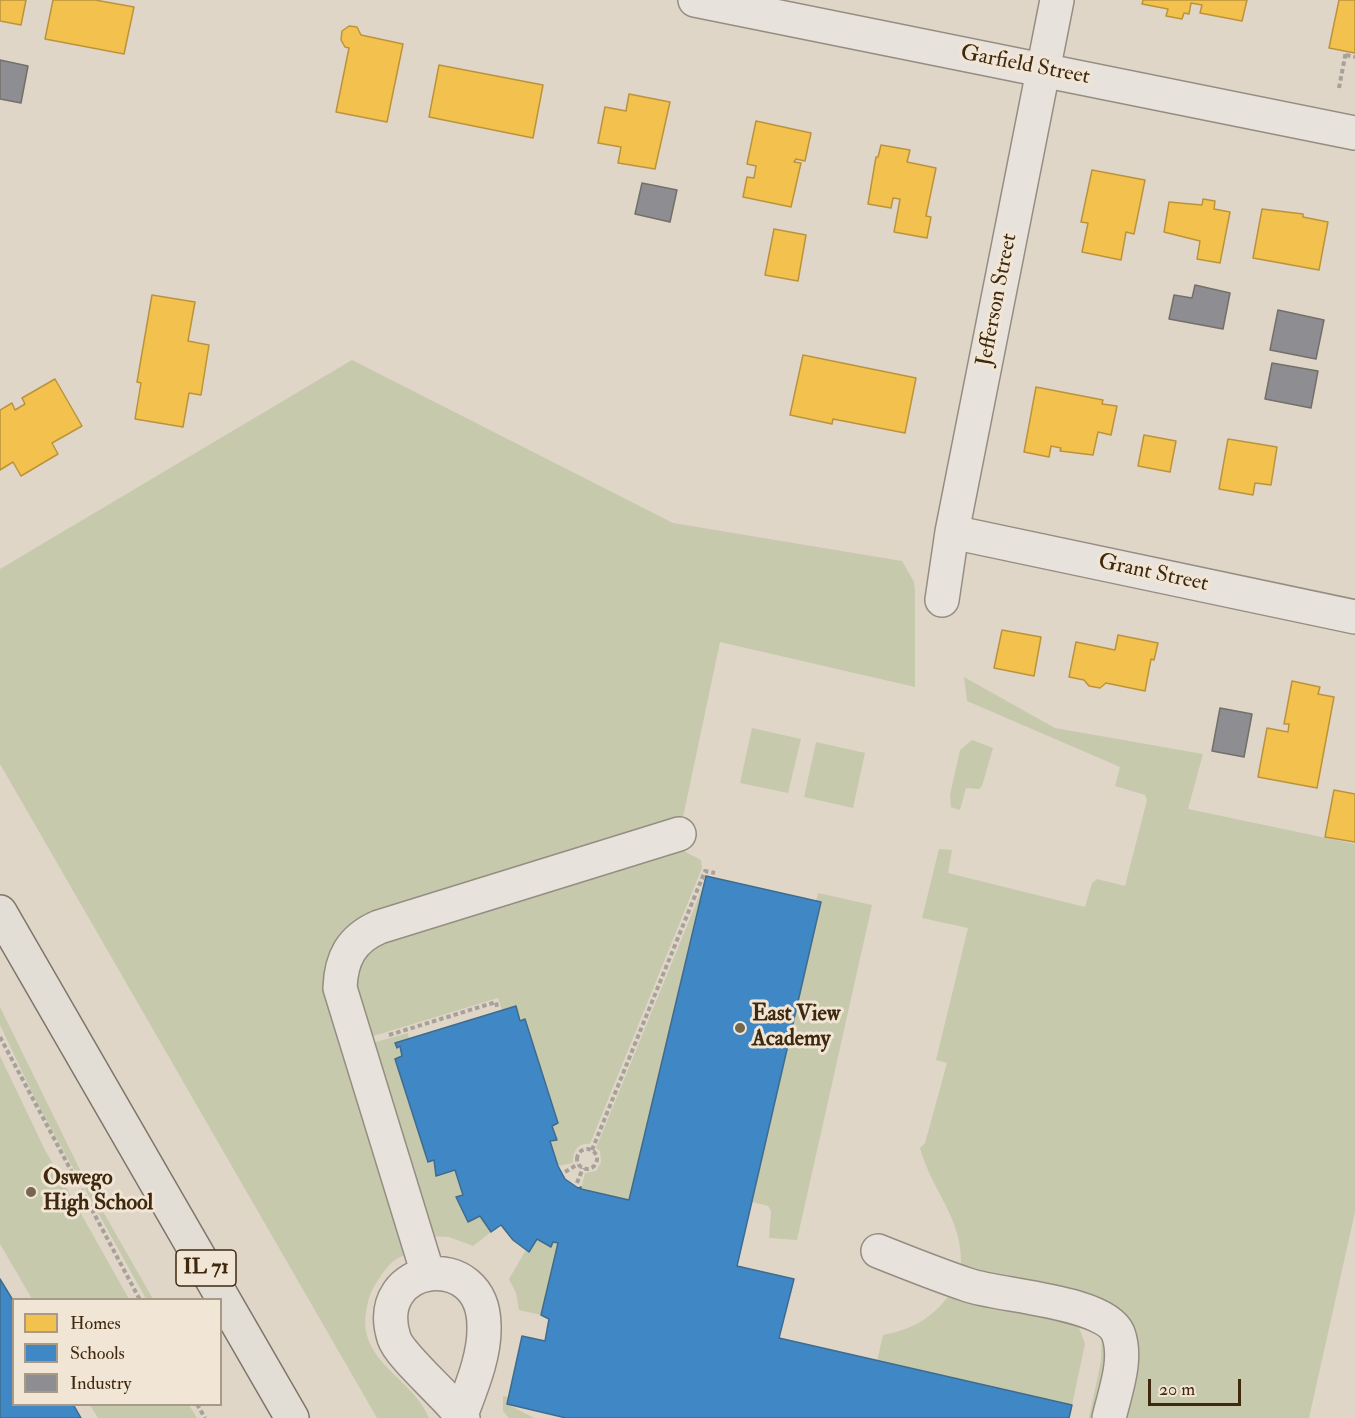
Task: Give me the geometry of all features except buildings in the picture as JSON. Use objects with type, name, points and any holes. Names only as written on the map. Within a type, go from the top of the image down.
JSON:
[{"type":"main road","name":"IL 71","points":[[0,912],[292,1418]]},
{"type":"street","name":"Garfield Street","points":[[695,0],[1355,133]]},
{"type":"street","name":"Jefferson Street","points":[[942,600],[951,532],[1057,0]]},
{"type":"street","name":"Grant Street","points":[[951,532],[1355,616]]},
{"type":"street","points":[[428,1274],[340,988],[341,972],[353,944],[364,933],[680,834]]},
{"type":"street","points":[[878,1251],[970,1286],[1066,1304],[1098,1317],[1117,1330],[1123,1352],[1109,1418]]},
{"type":"street","points":[[441,1272],[464,1280],[481,1300],[485,1327],[477,1367],[463,1416],[395,1341],[390,1315],[399,1289],[418,1275],[441,1272]]},
{"type":"path","points":[[1339,88],[1346,53],[1355,57]]},
{"type":"path","points":[[592,1150],[705,871],[715,873]]},
{"type":"path","points":[[356,1046],[496,1002],[497,1007]]},
{"type":"path","points":[[412,1028],[413,1034]]},
{"type":"path","points":[[0,1037],[139,1298]]},
{"type":"path","points":[[584,1149],[592,1150],[597,1156],[597,1163],[589,1169],[583,1168],[579,1164],[579,1153],[584,1149]]},
{"type":"path","points":[[565,1172],[579,1164]]},
{"type":"path","points":[[577,1183],[583,1168]]},
{"type":"green space","points":[[352,360],[673,523],[902,561],[914,582],[915,590],[915,687],[720,642],[682,822],[344,935],[406,1255],[389,1266],[373,1289],[366,1312],[366,1329],[370,1344],[378,1357],[411,1392],[429,1418],[377,1418],[0,764],[0,569]]},
{"type":"green space","points":[[964,677],[1055,728],[1203,754],[1188,809],[1355,844],[1355,1212],[1309,1418],[1121,1418],[1133,1342],[961,1266],[960,1249],[952,1219],[925,1164],[920,1148],[925,1143],[947,1063],[936,1060],[968,928],[922,918],[939,849],[952,850],[948,873],[1085,907],[1092,883],[1097,879],[1125,886],[1147,800],[1145,795],[1115,786],[1120,767],[967,701]]},
{"type":"green space","points":[[752,728],[801,739],[788,793],[740,783]]},
{"type":"green space","points":[[972,740],[993,748],[982,786],[979,789],[966,788],[960,810],[951,807],[950,795],[960,750]]},
{"type":"green space","points":[[816,742],[865,753],[853,808],[804,797]]},
{"type":"green space","points":[[680,849],[701,860],[702,868],[590,1144],[579,1146],[573,1163],[558,1166],[550,1141],[556,1139],[552,1126],[558,1122],[525,1020],[520,1021],[516,1006],[502,1010],[498,998],[367,1038],[352,992],[362,950],[369,943]]},
{"type":"green space","points":[[704,884],[629,1200],[581,1189],[585,1173],[596,1171],[601,1162],[600,1151],[596,1148]]},
{"type":"green space","points":[[818,893],[872,905],[797,1240],[769,1238],[771,1211],[768,1206],[752,1202],[821,903],[816,901]]},
{"type":"green space","points":[[0,1007],[85,1180],[152,1298],[145,1298],[37,1103],[0,1025]]},
{"type":"green space","points":[[408,1033],[409,1039],[395,1043],[397,1047],[400,1046],[402,1056],[395,1059],[428,1162],[434,1160],[436,1176],[455,1170],[463,1195],[456,1198],[467,1222],[480,1216],[491,1232],[473,1246],[449,1237],[429,1236],[369,1044]]},
{"type":"green space","name":"Oswego High School","points":[[0,1056],[44,1148],[128,1298],[31,1298],[0,1244]]},
{"type":"green space","points":[[537,1239],[550,1246],[553,1242],[558,1243],[541,1315],[519,1310],[516,1293],[509,1279],[526,1250],[529,1252]]},
{"type":"green space","points":[[954,1288],[1076,1319],[1085,1344],[1072,1405],[877,1361],[883,1335],[905,1329],[924,1320],[940,1306]]},
{"type":"green space","points":[[1102,1326],[1111,1349],[1100,1418],[1089,1418],[1101,1361]]},
{"type":"green space","points":[[503,1396],[508,1397],[507,1404],[534,1418],[509,1418],[503,1411]]},
{"type":"green space","points":[[91,1406],[190,1406],[197,1418],[98,1418]]},
{"type":"place","name":"East View Academy","points":[[740,1028]]},
{"type":"place","name":"Oswego High School","points":[[31,1192]]}]
